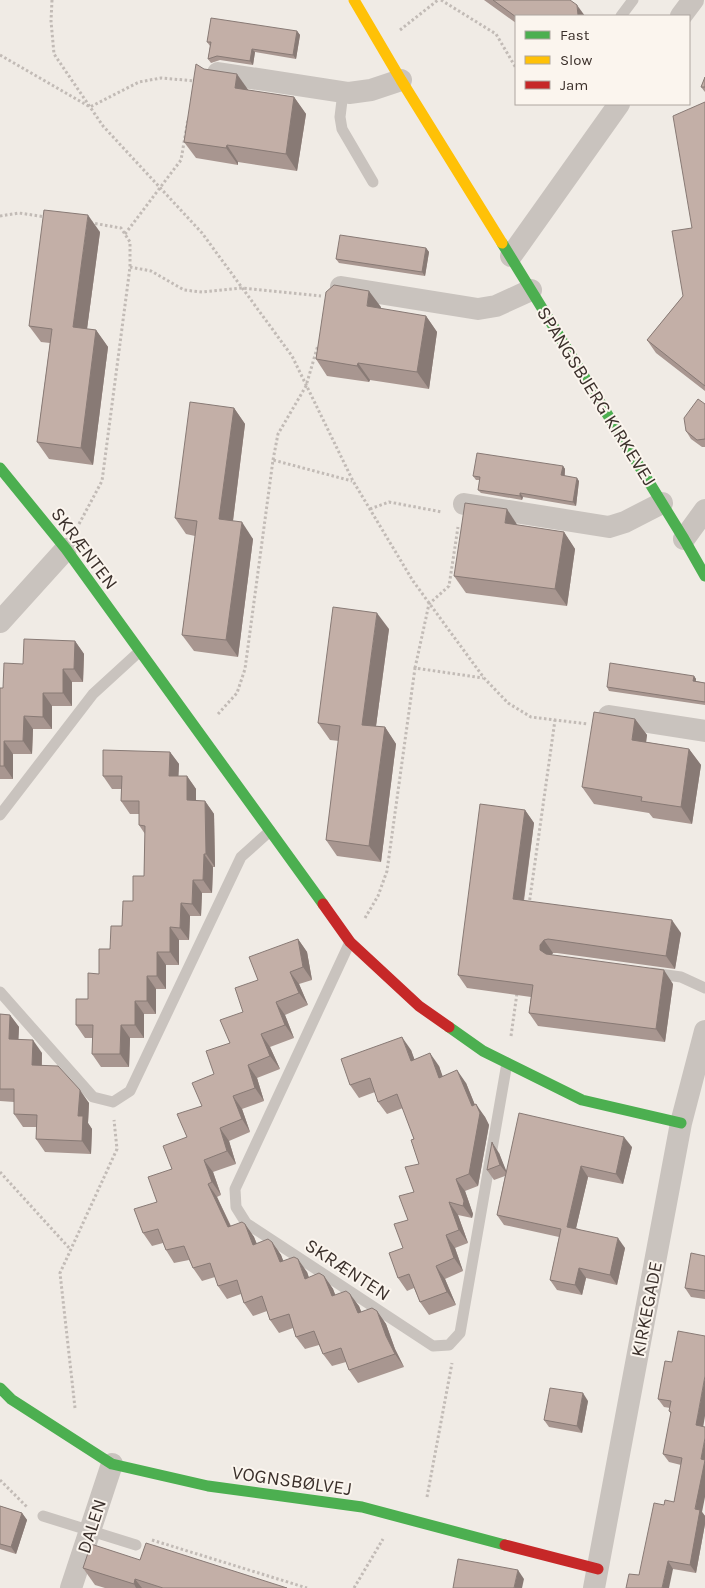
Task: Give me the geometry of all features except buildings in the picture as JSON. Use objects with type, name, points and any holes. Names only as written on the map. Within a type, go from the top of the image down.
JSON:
[{"type":"street","name":"SPANGSBJERG KIRKEVEJ","points":[[354,0],[400,80],[511,256],[705,576]]},
{"type":"street","points":[[682,15],[693,0]]},
{"type":"street","points":[[218,73],[349,93],[371,90],[400,80]]},
{"type":"street","points":[[511,256],[618,105]]},
{"type":"street","name":"SPANGSBJERG KIRKEVEJ","points":[[332,297],[341,287],[478,309],[496,306],[531,290]]},
{"type":"street","name":"SKRÆNTEN","points":[[0,468],[66,549],[350,942],[420,1006],[484,1052],[582,1100],[681,1123]]},
{"type":"street","name":"SPANGSBJERG KIRKEVEJ","points":[[462,509],[609,527],[625,522],[662,503]]},
{"type":"street","points":[[684,539],[705,510]]},
{"type":"street","points":[[0,622],[66,549]]},
{"type":"street","points":[[609,716],[705,731]]},
{"type":"street","name":"KIRKEGADE","points":[[596,1579],[681,1123],[705,1030]]},
{"type":"street","name":"VOGNSBØLVEJ","points":[[0,1388],[11,1399],[112,1464],[208,1486],[362,1507],[422,1522],[596,1579]]},
{"type":"street","name":"DALEN","points":[[71,1588],[112,1464]]},
{"type":"lane","points":[[622,15],[633,0]]},
{"type":"lane","points":[[343,92],[340,117],[342,129],[374,182]]},
{"type":"lane","points":[[0,815],[92,694],[140,651]]},
{"type":"lane","points":[[0,992],[93,1098],[113,1102],[130,1091],[241,857],[270,831]]},
{"type":"lane","name":"SKRÆNTEN","points":[[350,942],[235,1189],[236,1207],[246,1223],[433,1346],[449,1345]]},
{"type":"lane","points":[[642,972],[681,977],[705,988]]},
{"type":"lane","points":[[449,1345],[460,1333],[507,1063]]},
{"type":"lane","points":[[43,1516],[136,1545]]},
{"type":"path","points":[[52,0],[51,21],[54,54],[103,126],[202,233],[292,356],[353,481],[412,581],[484,678],[508,703],[531,717],[597,725],[609,716]]},
{"type":"path","points":[[380,46],[439,0],[496,34],[515,66]]},
{"type":"path","points":[[0,55],[90,107]]},
{"type":"path","points":[[90,107],[139,82],[161,78],[206,82],[218,73]]},
{"type":"path","points":[[193,89],[194,81]]},
{"type":"path","points":[[125,234],[181,160],[188,116]]},
{"type":"path","points":[[0,216],[19,213],[47,217]]},
{"type":"path","points":[[66,549],[102,481],[130,267],[130,242],[121,228],[84,222]]},
{"type":"path","points":[[130,267],[152,271],[184,290],[202,292],[241,288],[332,297]]},
{"type":"path","points":[[200,735],[237,693],[246,669],[278,434],[306,386],[319,342]]},
{"type":"path","points":[[273,460],[353,481]]},
{"type":"path","points":[[350,942],[378,896],[387,871],[415,668],[429,604],[449,586],[462,509],[389,502],[370,509]]},
{"type":"path","points":[[415,668],[484,678]]},
{"type":"path","points":[[529,906],[555,720]]},
{"type":"path","points":[[507,1063],[518,985]]},
{"type":"path","points":[[79,1442],[60,1273],[117,1148],[113,1102]]},
{"type":"path","points":[[0,1172],[71,1250]]},
{"type":"path","points":[[422,1522],[452,1361],[449,1345]]},
{"type":"path","points":[[0,1480],[27,1508],[43,1516]]},
{"type":"path","points":[[354,1588],[397,1516]]},
{"type":"path","points":[[136,1545],[149,1539],[307,1588]]},
{"type":"traffic: fast","points":[[502,243],[705,576]]},
{"type":"traffic: fast","points":[[0,468],[66,549],[323,904]]},
{"type":"traffic: fast","points":[[449,1027],[483,1051],[582,1100],[681,1123]]},
{"type":"traffic: fast","points":[[0,1388],[11,1399],[112,1464],[208,1486],[362,1507],[505,1545]]},
{"type":"traffic: slow","points":[[354,0],[502,243]]},
{"type":"traffic: jam","points":[[323,904],[350,942],[419,1006],[449,1027]]},
{"type":"traffic: jam","points":[[505,1545],[598,1569]]}]
